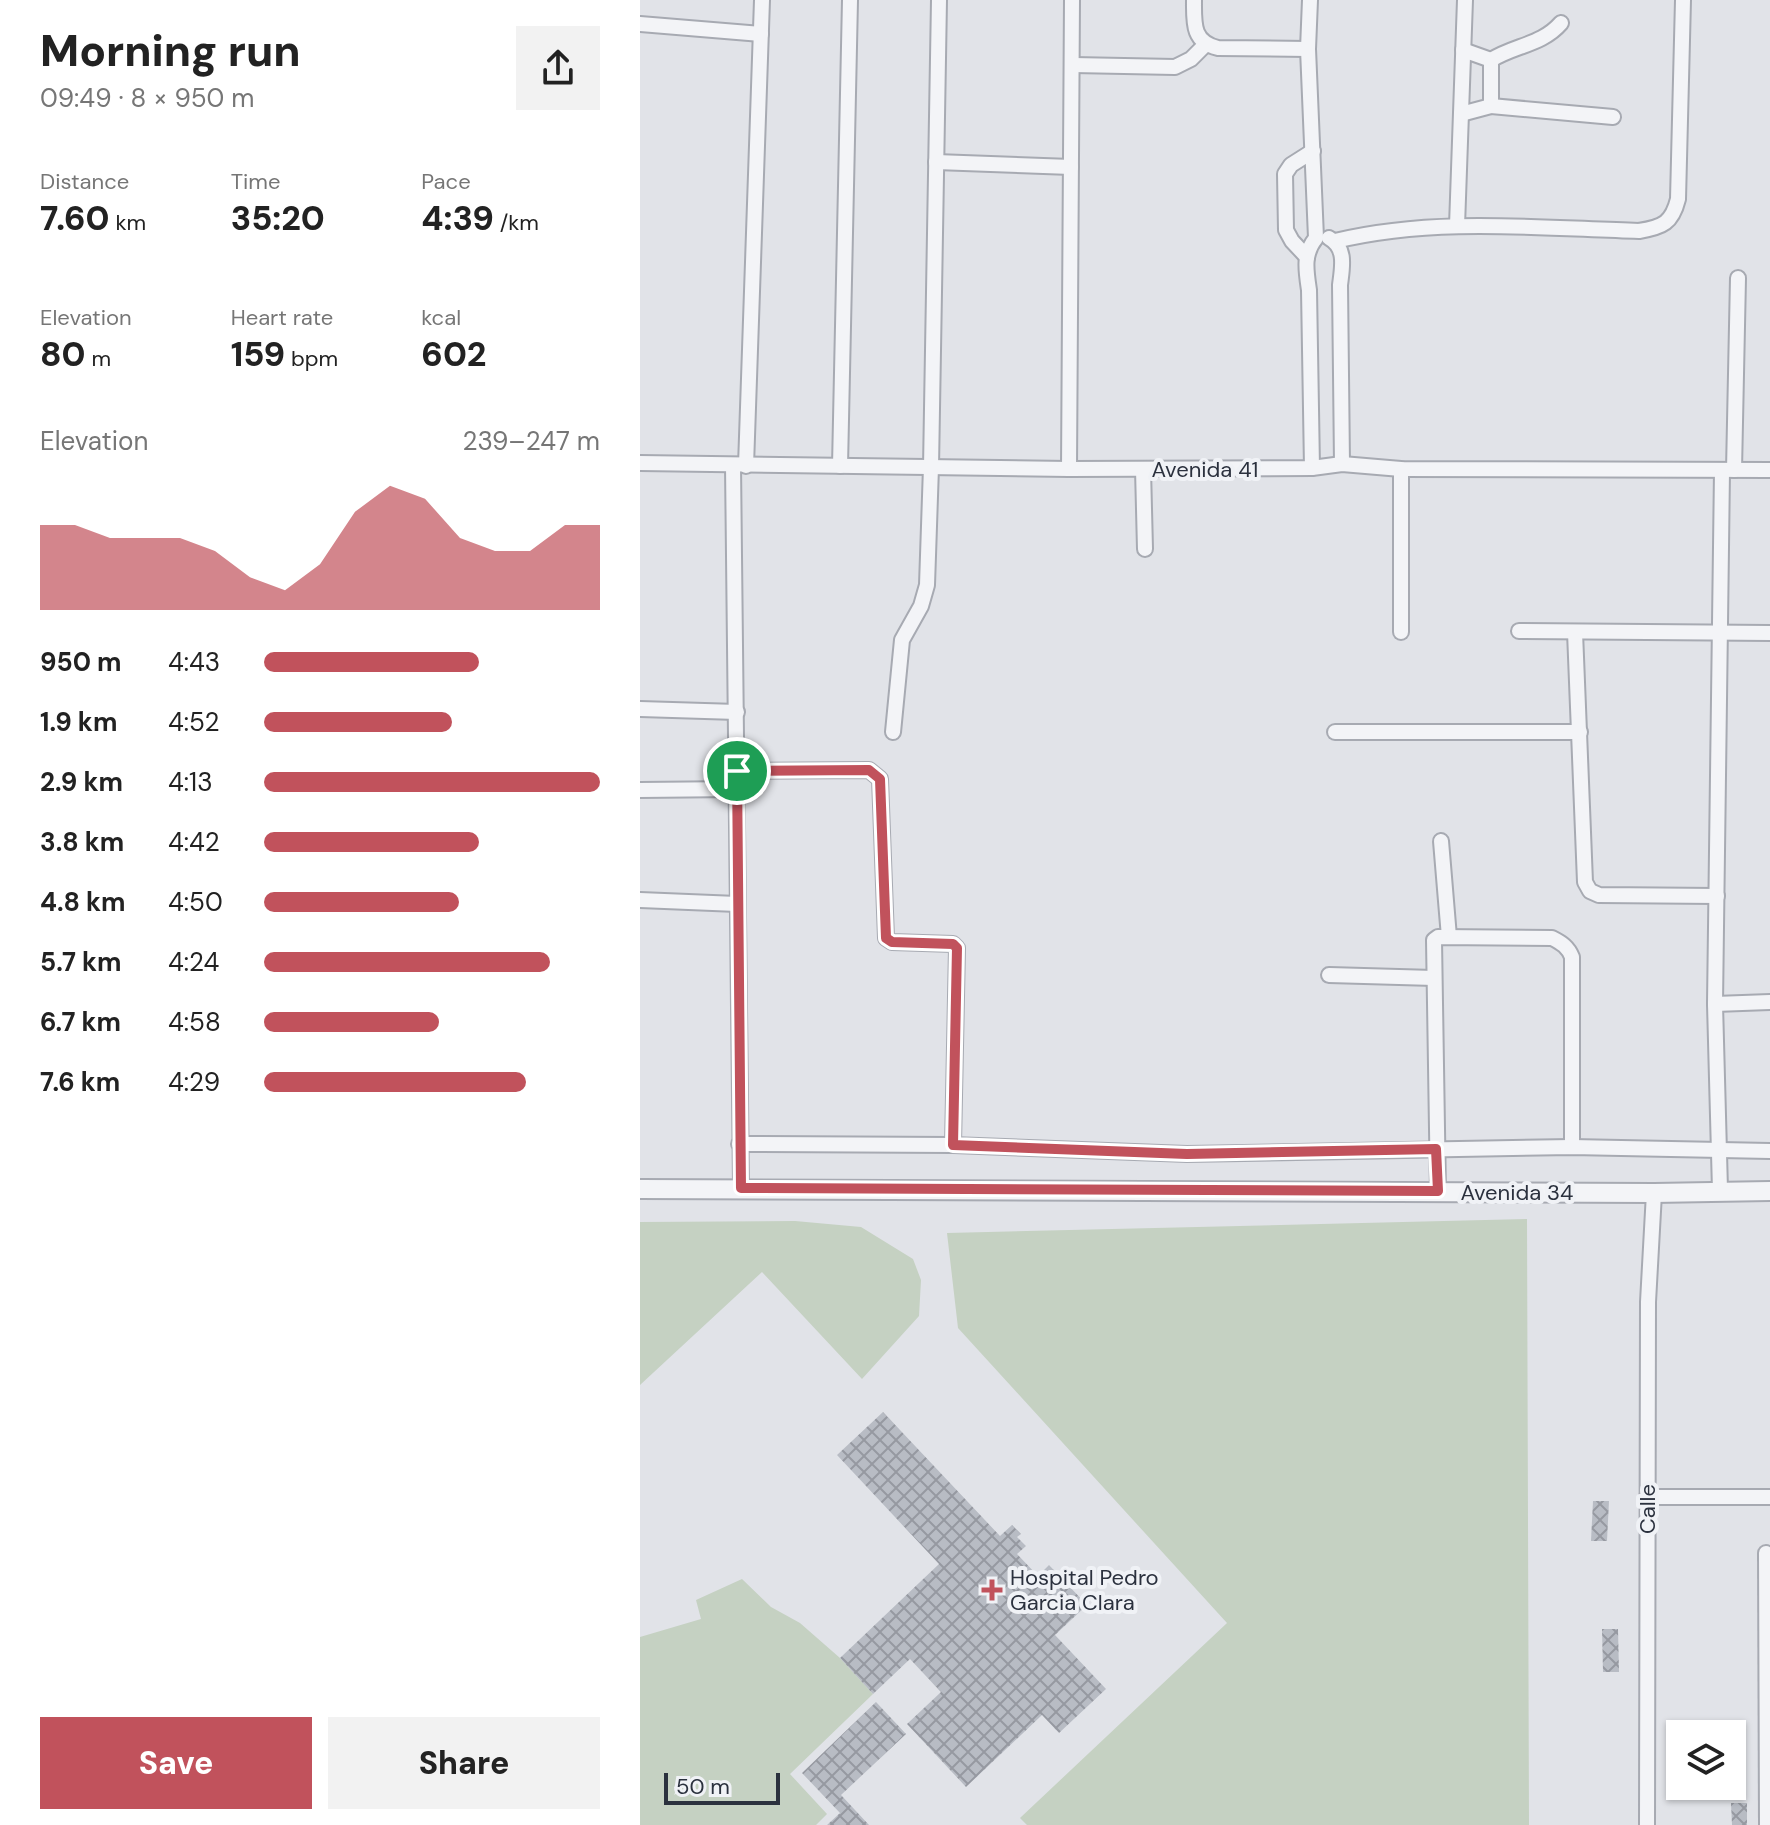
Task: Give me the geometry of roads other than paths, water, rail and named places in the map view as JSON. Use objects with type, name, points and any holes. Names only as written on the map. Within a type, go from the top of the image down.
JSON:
[{"type":"street","points":[[741,1188],[737,904],[739,466],[762,0]]},
{"type":"street","points":[[840,466],[850,0]]},
{"type":"street","points":[[893,732],[902,640],[921,606],[927,585],[939,0]]},
{"type":"street","points":[[1069,469],[1072,0]]},
{"type":"street","points":[[1194,0],[1198,35],[1205,45],[1218,48],[1308,49]]},
{"type":"street","points":[[1310,0],[1308,49],[1316,238]]},
{"type":"street","points":[[1457,226],[1465,0]]},
{"type":"street","points":[[1335,241],[1368,233],[1457,226],[1639,231],[1660,227],[1674,214],[1678,199],[1683,0]]},
{"type":"street","points":[[1491,60],[1503,52],[1549,37],[1561,23]]},
{"type":"street","points":[[640,24],[761,34]]},
{"type":"street","points":[[1073,65],[1175,67],[1191,59],[1205,45]]},
{"type":"street","points":[[1463,50],[1491,60]]},
{"type":"street","points":[[1491,60],[1491,106]]},
{"type":"street","points":[[1461,114],[1491,106],[1613,117]]},
{"type":"street","points":[[1307,257],[1286,230],[1285,174],[1291,165],[1313,151]]},
{"type":"street","points":[[936,162],[1071,167]]},
{"type":"street","points":[[1312,468],[1307,257],[1308,248],[1316,238],[1325,236],[1335,241],[1343,263],[1340,285],[1342,464]]},
{"type":"street","points":[[1720,1190],[1715,1004],[1721,633],[1738,278]]},
{"type":"street","name":"Avenida 41","points":[[640,463],[1069,469],[1312,468],[1342,464],[1401,469],[1770,470]]},
{"type":"street","points":[[1143,469],[1145,549]]},
{"type":"street","points":[[1401,469],[1401,632]]},
{"type":"street","points":[[1519,631],[1770,633]]},
{"type":"street","points":[[1575,632],[1585,882],[1590,891],[1599,895],[1717,896]]},
{"type":"street","points":[[640,709],[737,712]]},
{"type":"street","points":[[1335,732],[1580,732]]},
{"type":"street","points":[[737,771],[869,770],[880,779],[886,938],[892,942],[953,944],[957,948],[953,1145]]},
{"type":"street","points":[[640,790],[737,789]]},
{"type":"street","points":[[1441,841],[1449,937]]},
{"type":"street","points":[[640,900],[737,904]]},
{"type":"street","points":[[1438,1191],[1434,940],[1438,937],[1552,938],[1569,951],[1572,957],[1572,1147]]},
{"type":"street","points":[[1329,975],[1434,978]]},
{"type":"street","points":[[1715,1004],[1770,1002]]},
{"type":"street","points":[[739,1144],[953,1145],[1187,1154],[1572,1147],[1770,1151]]},
{"type":"street","name":"Avenida 34","points":[[640,1189],[1770,1191]]},
{"type":"street","name":"Calle","points":[[1647,1825],[1648,1302],[1654,1193]]},
{"type":"street","points":[[1647,1497],[1770,1497]]},
{"type":"street","points":[[1766,1553],[1767,1825]]},
{"type":"place","name":"Hospital Pedro Garcia Clara","points":[[992,1590]]}]
